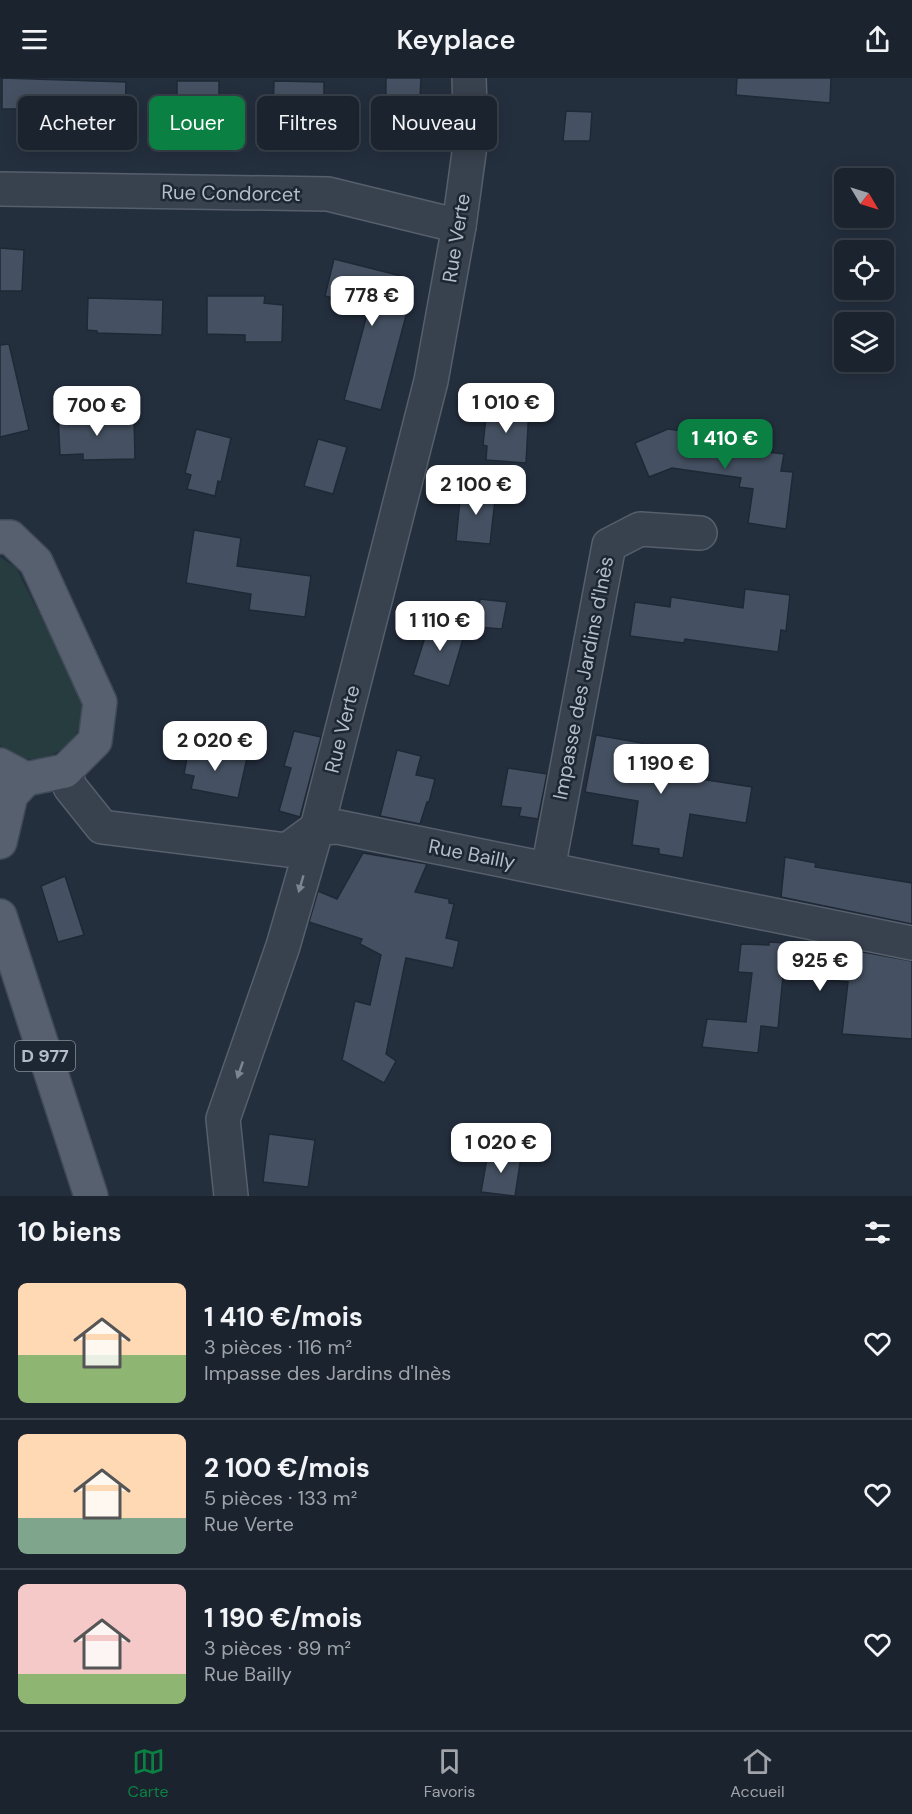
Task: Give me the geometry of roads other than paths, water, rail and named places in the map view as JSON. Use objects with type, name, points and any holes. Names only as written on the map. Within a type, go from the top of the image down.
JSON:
[{"type":"main road","points":[[0,842],[11,795],[13,772],[65,771],[95,741],[100,702],[36,562],[3,532]]},
{"type":"main road","name":"D 977","points":[[0,916],[90,1196]]},
{"type":"street","name":"Rue Verte","points":[[231,1196],[223,1119],[283,946],[317,828],[431,381],[459,226],[471,138],[469,78]]},
{"type":"street","name":"Rue Condorcet","points":[[0,189],[328,194],[459,226]]},
{"type":"street","name":"Impasse des Jardins d'Inès","points":[[548,869],[609,545],[640,529],[700,533]]},
{"type":"street","points":[[65,771],[70,787],[102,827],[287,850],[317,828]]},
{"type":"street","name":"Rue Bailly","points":[[317,828],[338,827],[912,943]]}]
